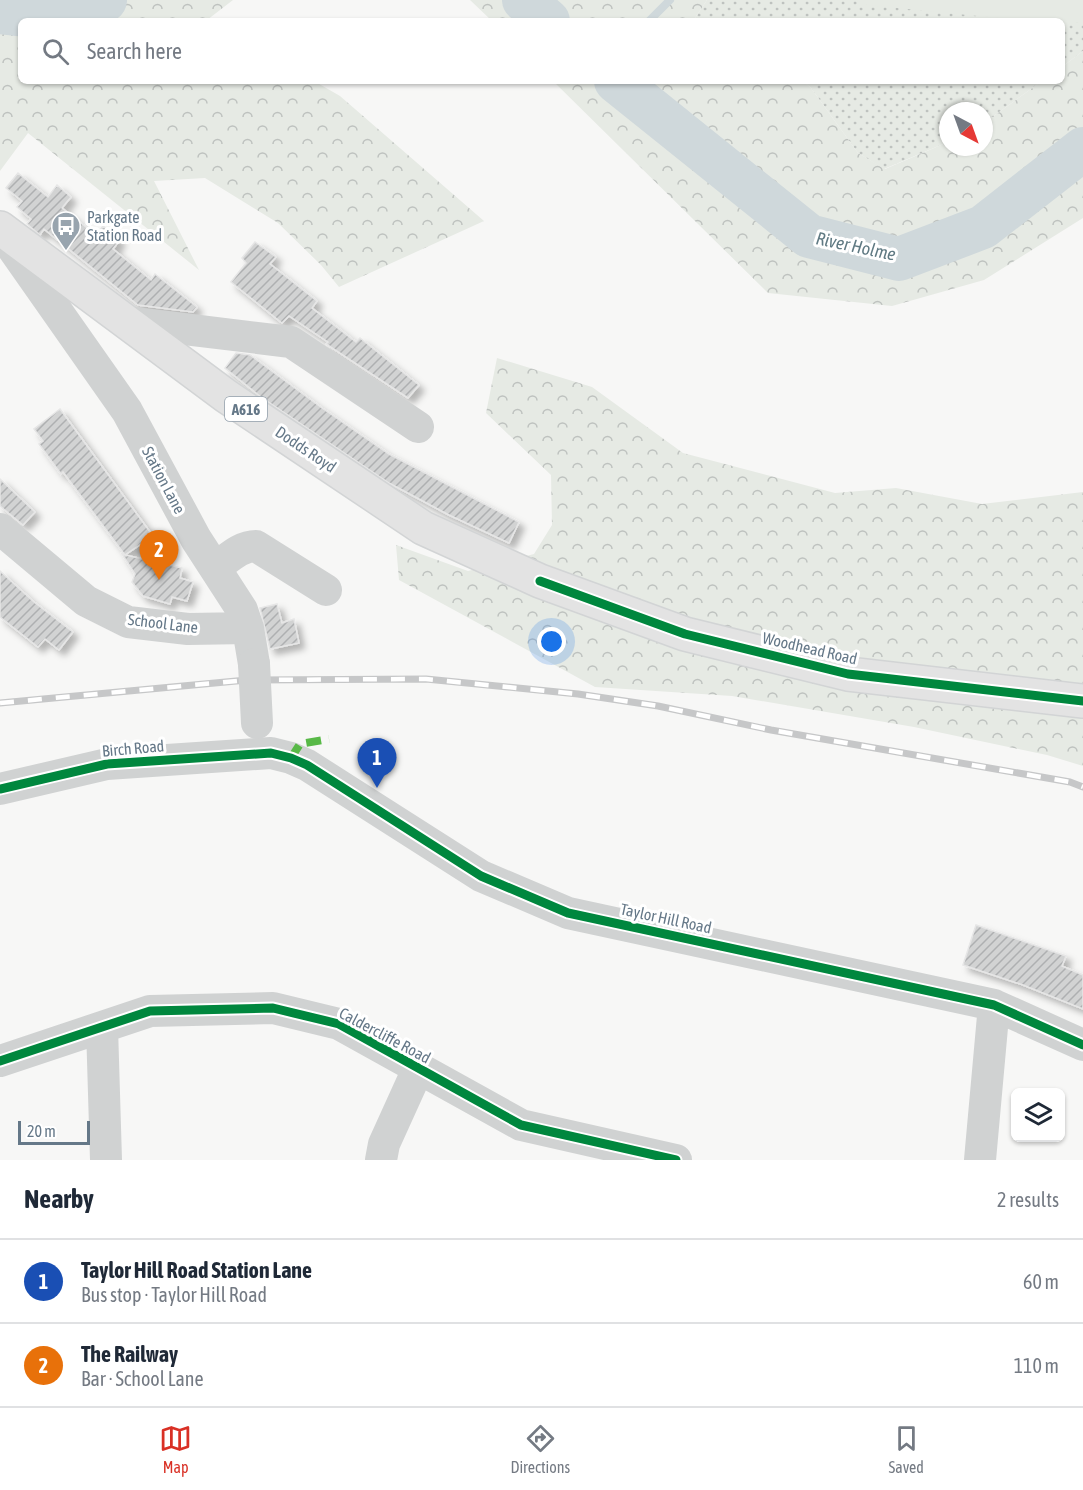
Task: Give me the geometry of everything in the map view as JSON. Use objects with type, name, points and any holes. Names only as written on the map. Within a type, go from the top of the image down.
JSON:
[{"type":"main road","name":"Dodds Royd","points":[[0,229],[226,396],[423,528],[507,566]]},
{"type":"main road","name":"Woodhead Road","points":[[507,566],[540,581],[685,634],[837,672],[1083,701]]},
{"type":"street","name":"Station Lane","points":[[0,229],[127,411],[196,539],[242,610],[249,628],[254,664],[257,723],[271,753]]},
{"type":"street","points":[[126,322],[291,342],[418,427]]},
{"type":"street","name":"School Lane","points":[[0,529],[86,601],[128,622],[188,629],[249,628]]},
{"type":"street","points":[[215,568],[239,550],[248,546],[256,546],[326,590]]},
{"type":"street","name":"Birch Road","points":[[0,789],[107,764],[271,753]]},
{"type":"street","name":"Taylor Hill Road","points":[[271,753],[307,765],[481,876],[568,913],[994,1005],[1083,1045]]},
{"type":"street","points":[[980,1160],[994,1005]]},
{"type":"street","name":"Caldercliffe Road","points":[[0,1061],[150,1011],[273,1008],[339,1024],[521,1125],[676,1160]]},
{"type":"street","points":[[102,1027],[106,1160]]},
{"type":"street","points":[[381,1160],[384,1144],[418,1069]]},
{"type":"green space","points":[[0,0],[233,0],[210,18],[18,18],[18,84],[319,84],[340,96],[484,221],[339,287],[321,265],[278,223],[205,178],[154,181],[199,270],[28,133],[0,171]]},
{"type":"green space","points":[[470,0],[707,0],[695,18],[489,18]]},
{"type":"green space","points":[[707,0],[1083,0],[1083,51],[1065,65],[1065,18],[695,18]]},
{"type":"green space","points":[[855,0],[1083,0],[1083,22],[1065,24],[1065,18],[999,18],[867,5]]},
{"type":"green space","points":[[1083,51],[1083,218],[984,280],[892,306],[768,293],[556,84],[806,84],[858,153],[885,169],[939,146],[939,156],[993,156],[993,116],[1038,84],[1065,84],[1065,65]]},
{"type":"green space","points":[[806,84],[1038,84],[993,116],[993,102],[939,102],[939,146],[884,169],[858,153]]},
{"type":"green space","points":[[497,358],[592,387],[683,453],[835,493],[896,488],[982,504],[1083,492],[1083,766],[1047,755],[914,727],[732,696],[595,687],[399,580],[396,545],[468,571],[534,554],[552,525],[551,475],[486,413]]},
{"type":"building","points":[[18,173],[48,197],[57,185],[71,197],[62,208],[96,235],[103,226],[120,240],[113,249],[151,280],[155,274],[197,307],[193,312],[138,305],[44,229],[40,235],[27,224],[31,219],[17,207],[22,201],[6,188]]},
{"type":"building","points":[[255,242],[276,257],[270,264],[317,301],[312,308],[356,342],[360,338],[419,385],[408,398],[326,344],[328,342],[289,316],[282,323],[231,282],[246,263],[242,258]]},
{"type":"building","points":[[236,353],[250,355],[389,454],[519,522],[509,543],[389,483],[261,397],[225,368]]},
{"type":"building","points":[[60,409],[153,536],[125,555],[63,472],[61,474],[39,444],[43,441],[34,429]]},
{"type":"building","points":[[0,479],[35,512],[23,525],[0,506]]},
{"type":"building","points":[[122,554],[182,568],[180,578],[193,582],[187,601],[172,597],[170,604],[143,596],[132,582],[135,574]]},
{"type":"building","points":[[0,571],[34,602],[73,632],[59,650],[45,639],[38,647],[0,617]]},
{"type":"building","points":[[277,604],[282,623],[294,619],[299,643],[270,649],[260,608]]},
{"type":"building","points":[[976,925],[1066,956],[1062,966],[1083,975],[1083,1009],[1023,985],[963,965]]},
{"type":"waterway","name":"River Holme","points":[[0,12],[43,17],[105,0]]},
{"type":"waterway","name":"River Holme","points":[[524,0],[545,18]]},
{"type":"waterway","points":[[652,18],[670,0]]},
{"type":"waterway","name":"River Holme","points":[[620,84],[809,236],[899,259],[983,227],[1083,149]]},
{"type":"railway","points":[[0,703],[247,680],[426,679],[578,694],[658,706],[771,730],[1070,782],[1083,787]]},
{"type":"marked path","points":[[291,758],[300,744],[329,739]]},
{"type":"cycle path","points":[[540,581],[685,634],[848,674],[1083,701]]},
{"type":"cycle path","points":[[0,789],[107,764],[271,753],[307,765],[481,876],[568,913],[994,1005],[1083,1045]]},
{"type":"cycle path","points":[[0,1061],[150,1011],[273,1008],[339,1024],[521,1125],[676,1160]]},
{"type":"place","name":"Parkgate Station Road","points":[[66,252]]},
{"type":"place","name":"The Railway","points":[[159,580]]},
{"type":"place","name":"Taylor Hill Road Station Lane","points":[[377,788]]}]
